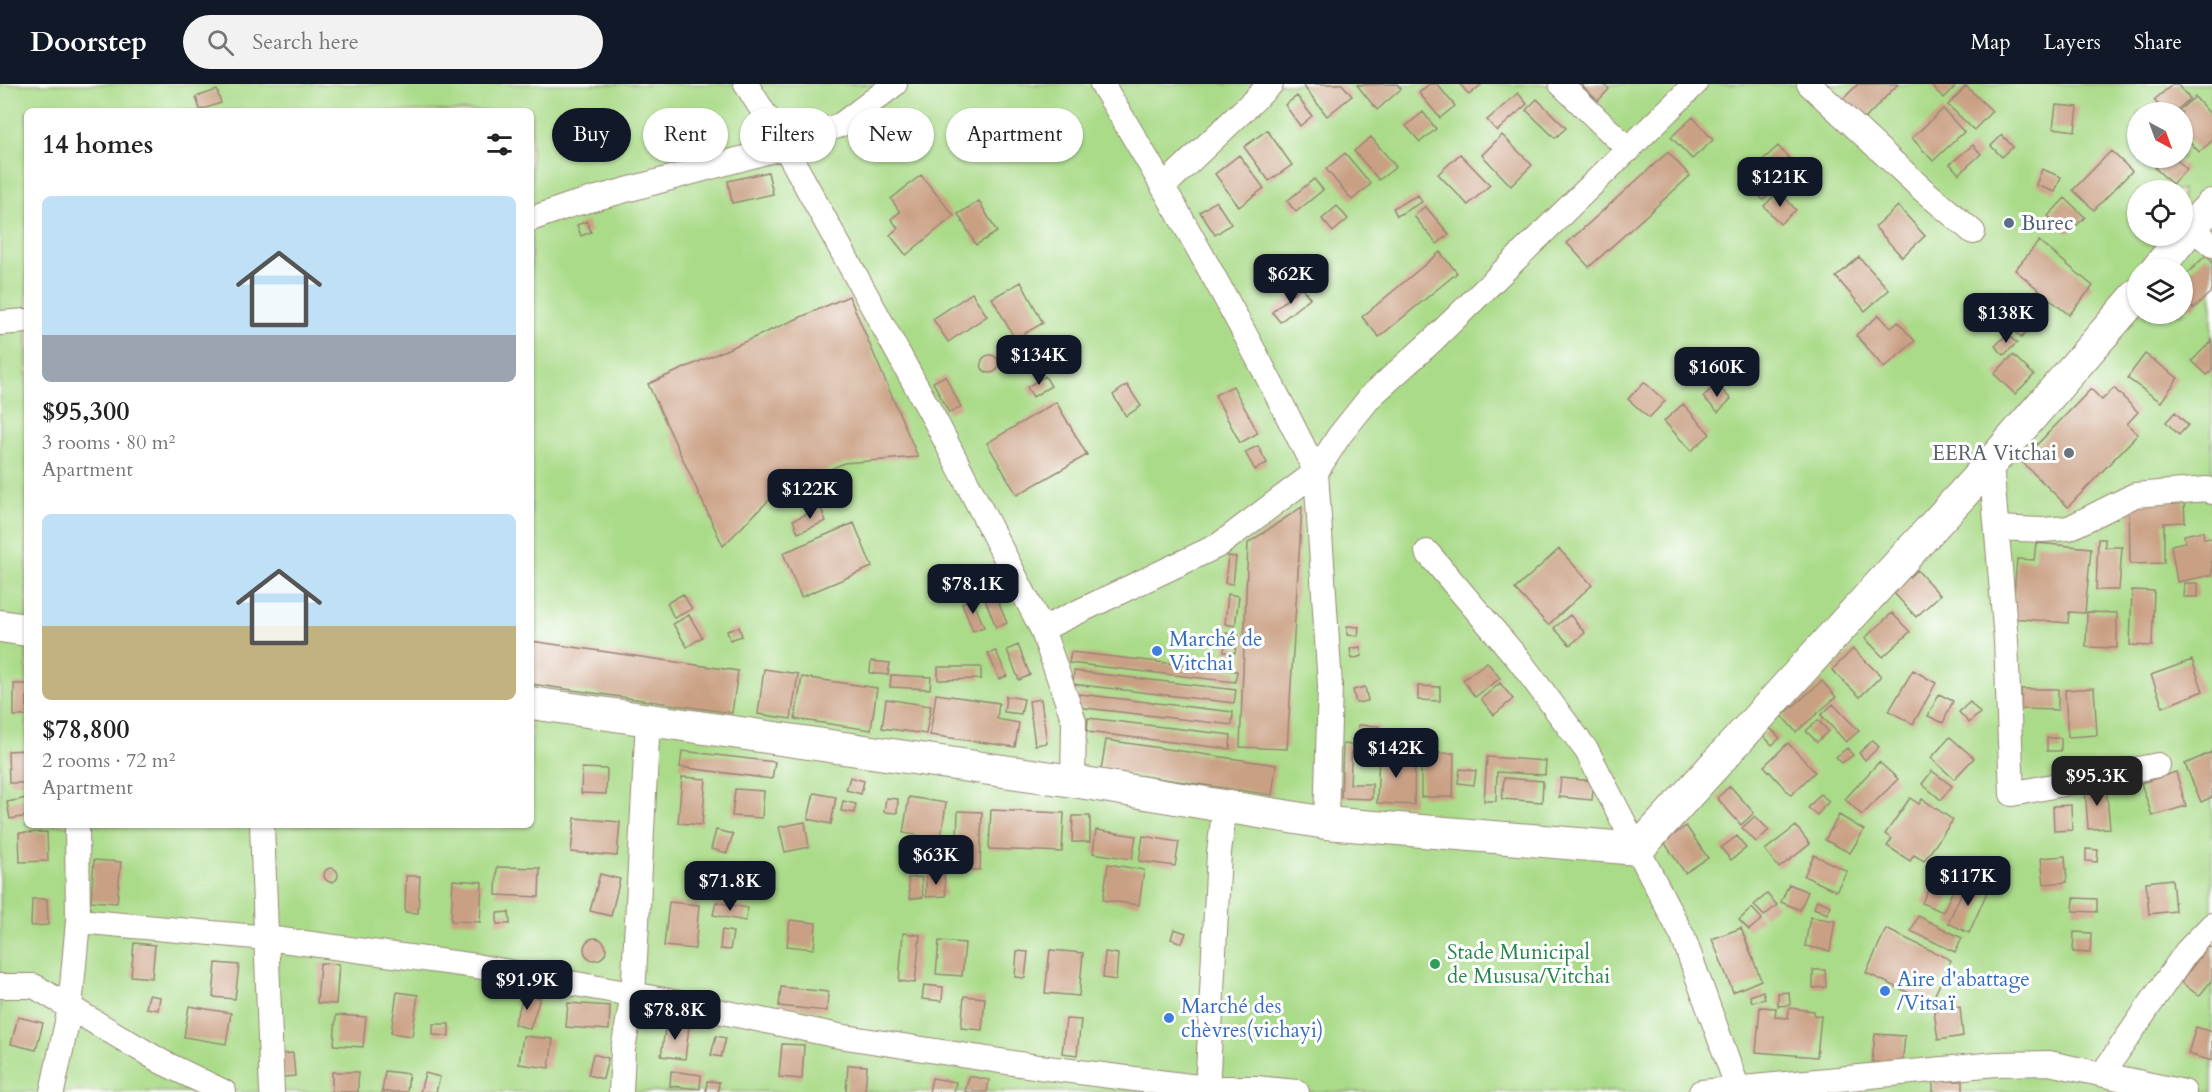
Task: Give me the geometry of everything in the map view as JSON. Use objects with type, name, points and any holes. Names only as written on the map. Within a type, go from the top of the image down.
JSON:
[{"type":"street","points":[[746,84],[761,108]]},
{"type":"street","points":[[836,126],[895,84]]},
{"type":"street","points":[[1102,84],[1164,186],[1260,358],[1316,472],[1330,686],[1326,823]]},
{"type":"street","points":[[1164,186],[1271,84]]},
{"type":"street","points":[[1560,84],[1629,150]]},
{"type":"street","points":[[1042,629],[1219,545],[1316,472],[1339,435],[1371,396],[1433,340],[1695,84]]},
{"type":"street","points":[[1809,84],[1914,182],[1974,232]]},
{"type":"street","points":[[534,218],[572,205],[740,159]]},
{"type":"street","points":[[793,162],[937,424],[1042,629],[1074,721],[1073,781]]},
{"type":"street","points":[[2169,258],[2205,226]]},
{"type":"street","points":[[1638,849],[1991,463],[2127,307]]},
{"type":"street","points":[[0,323],[24,321]]},
{"type":"street","points":[[1991,463],[1998,528],[2013,794],[2158,765]]},
{"type":"street","points":[[1998,528],[2069,528],[2135,495],[2207,489],[2212,492]]},
{"type":"street","points":[[1427,552],[1519,660],[1587,751],[1683,937],[1738,1089]]},
{"type":"street","points":[[0,626],[24,630]]},
{"type":"street","points":[[534,703],[1073,781],[1326,823],[1638,849]]},
{"type":"street","points":[[621,1092],[623,1049],[633,995],[648,720]]},
{"type":"street","points":[[1207,1090],[1219,852],[1226,805]]},
{"type":"street","points":[[52,1092],[70,1008],[78,921],[77,828]]},
{"type":"street","points":[[262,828],[272,1092]]},
{"type":"street","points":[[78,921],[267,938],[476,966],[839,1036],[1040,1067],[1207,1090],[1256,1088],[1298,1092]]},
{"type":"street","points":[[2103,1073],[2187,952],[2212,925]]},
{"type":"street","points":[[0,986],[34,986],[162,1062],[224,1092]]},
{"type":"street","points":[[1701,1092],[1996,1064],[2049,1063],[2184,1092]]},
{"type":"green space","points":[[0,84],[2212,84],[2212,1092],[0,1092]]},
{"type":"building","points":[[1302,84],[1342,84],[1352,96],[1327,116]]},
{"type":"building","points":[[1397,84],[1401,89],[1377,110],[1357,85]]},
{"type":"building","points":[[1429,84],[1437,84],[1455,106],[1440,118],[1419,93]]},
{"type":"building","points":[[1460,84],[1482,84],[1469,95]]},
{"type":"building","points":[[1583,84],[1603,84],[1609,89],[1598,101],[1583,87]]},
{"type":"building","points":[[1858,84],[1898,84],[1863,121],[1841,101]]},
{"type":"building","points":[[1929,84],[1958,84],[1944,98]]},
{"type":"building","points":[[2173,84],[2177,84],[2190,99],[2186,102],[2156,102],[2154,100]]},
{"type":"building","points":[[1966,86],[1992,111],[1974,130],[1948,105]]},
{"type":"building","points":[[217,90],[221,103],[199,108],[196,97]]},
{"type":"building","points":[[1518,93],[1527,104],[1497,131],[1487,120]]},
{"type":"building","points":[[1297,96],[1312,116],[1300,126],[1285,105]]},
{"type":"building","points":[[2195,97],[2212,116],[2212,141],[2199,152],[2193,145],[2193,102],[2189,102]]},
{"type":"building","points":[[1537,99],[1566,128],[1555,138],[1526,110]]},
{"type":"building","points":[[2056,105],[2078,107],[2075,131],[2053,128]]},
{"type":"building","points":[[1943,109],[1964,132],[1933,161],[1912,138]]},
{"type":"building","points":[[1423,112],[1436,129],[1420,142],[1406,126]]},
{"type":"building","points":[[1693,117],[1713,140],[1692,159],[1671,137]]},
{"type":"building","points":[[1267,130],[1292,165],[1269,181],[1244,147]]},
{"type":"building","points":[[1502,135],[1532,165],[1511,186],[1482,155]]},
{"type":"building","points":[[2002,135],[2013,147],[2002,157],[1991,146]]},
{"type":"building","points":[[1371,137],[1396,167],[1379,180],[1354,151]]},
{"type":"building","points":[[1973,145],[1981,154],[1959,174],[1950,164]]},
{"type":"building","points":[[1778,146],[1798,168],[1763,200],[1743,178]]},
{"type":"building","points":[[2111,151],[2132,171],[2094,210],[2073,190]]},
{"type":"building","points":[[1668,152],[1690,176],[1589,267],[1567,243]]},
{"type":"building","points":[[1345,153],[1371,184],[1352,200],[1326,169]]},
{"type":"building","points":[[1460,154],[1490,185],[1468,205],[1438,174]]},
{"type":"building","points":[[1239,155],[1264,188],[1239,207],[1215,174]]},
{"type":"building","points":[[2155,168],[2187,169],[2176,180],[2168,180]]},
{"type":"building","points":[[2042,169],[2061,177],[2055,192],[2036,185]]},
{"type":"building","points":[[768,172],[773,194],[732,203],[728,181]]},
{"type":"building","points":[[921,175],[954,216],[906,255],[890,235],[898,228],[891,219],[900,212],[891,199]]},
{"type":"building","points":[[1314,179],[1323,190],[1296,212],[1287,201]]},
{"type":"building","points":[[1779,191],[1796,210],[1780,224],[1764,206]]},
{"type":"building","points":[[1418,195],[1422,202],[1397,216],[1393,208]]},
{"type":"building","points":[[2065,198],[2085,217],[2068,234],[2048,216]]},
{"type":"building","points":[[979,201],[997,232],[976,245],[958,214]]},
{"type":"building","points":[[1216,201],[1231,224],[1215,235],[1200,212]]},
{"type":"building","points":[[1337,206],[1348,219],[1333,232],[1322,219]]},
{"type":"building","points":[[1425,206],[1449,234],[1437,244],[1414,216]]},
{"type":"building","points":[[1898,206],[1925,236],[1902,257],[1875,227]]},
{"type":"building","points":[[587,221],[591,232],[581,236],[577,225]]},
{"type":"building","points":[[2039,241],[2093,286],[2069,315],[2015,270]]},
{"type":"building","points":[[1440,252],[1457,273],[1379,337],[1362,317]]},
{"type":"building","points":[[2206,255],[2212,261],[2212,291],[2193,309],[2193,268]]},
{"type":"building","points":[[1859,257],[1889,290],[1865,311],[1836,277]]},
{"type":"building","points":[[1021,282],[1043,323],[1015,339],[992,298]]},
{"type":"building","points":[[1301,287],[1310,298],[1280,322],[1272,312]]},
{"type":"building","points":[[972,293],[987,316],[948,342],[933,319]]},
{"type":"building","points":[[849,296],[918,457],[844,463],[775,494],[723,546],[648,384]]},
{"type":"building","points":[[2027,314],[2036,323],[2021,338],[2013,329]]},
{"type":"building","points":[[1879,315],[1891,328],[1898,322],[1915,341],[1884,368],[1856,335]]},
{"type":"building","points":[[2007,334],[2017,343],[2004,355],[1995,346]]},
{"type":"building","points":[[2212,340],[2212,371],[2207,375],[2192,361]]},
{"type":"building","points":[[2145,354],[2178,378],[2161,402],[2127,378]]},
{"type":"building","points":[[990,355],[998,360],[999,364],[994,372],[990,373],[982,368],[981,364],[986,356]]},
{"type":"building","points":[[2013,355],[2034,375],[2015,394],[1994,374]]},
{"type":"building","points":[[945,376],[961,407],[949,413],[933,382]]},
{"type":"building","points":[[1045,376],[1051,386],[1033,397],[1027,387]]},
{"type":"building","points":[[1644,382],[1665,401],[1649,418],[1628,399]]},
{"type":"building","points":[[1716,384],[1731,399],[1718,412],[1703,397]]},
{"type":"building","points":[[1127,385],[1141,406],[1126,416],[1113,395]]},
{"type":"building","points":[[1233,386],[1258,433],[1240,443],[1215,395]]},
{"type":"building","points":[[2114,388],[2138,412],[2127,424],[2138,434],[2068,507],[2021,461],[2091,389],[2102,400]]},
{"type":"building","points":[[1056,402],[1087,455],[1017,495],[987,443]]},
{"type":"building","points":[[1683,404],[1710,434],[1691,451],[1664,421]]},
{"type":"building","points":[[2175,412],[2188,425],[2179,435],[2166,422]]},
{"type":"building","points":[[1258,446],[1267,463],[1255,470],[1245,452]]},
{"type":"building","points":[[2129,501],[2184,501],[2185,522],[2164,523],[2164,563],[2130,564]]},
{"type":"building","points":[[1302,507],[1287,749],[1240,747],[1248,543]]},
{"type":"building","points":[[821,508],[826,521],[798,533],[793,520]]},
{"type":"building","points":[[854,523],[872,567],[801,597],[783,553]]},
{"type":"building","points":[[2203,531],[2204,539],[2212,538],[2212,575],[2177,582],[2171,545],[2185,542],[2184,535]]},
{"type":"building","points":[[2098,539],[2105,539],[2105,547],[2122,547],[2119,590],[2096,590]]},
{"type":"building","points":[[2036,543],[2091,548],[2085,613],[2069,612],[2068,623],[2012,618],[2017,559],[2034,560]]},
{"type":"building","points":[[1559,549],[1592,585],[1548,625],[1515,589]]},
{"type":"building","points":[[1228,556],[1236,557],[1233,584],[1225,583]]},
{"type":"building","points":[[1917,570],[1940,595],[1916,617],[1893,592]]},
{"type":"building","points":[[2184,583],[2198,583],[2198,597],[2183,597]]},
{"type":"building","points":[[991,584],[1007,623],[996,627],[981,589]]},
{"type":"building","points":[[2132,590],[2154,591],[2152,646],[2130,645]]},
{"type":"building","points":[[683,594],[692,609],[674,618],[667,603]]},
{"type":"building","points":[[1228,594],[1239,596],[1235,626],[1225,624]]},
{"type":"building","points":[[972,598],[984,627],[973,631],[962,603]]},
{"type":"building","points":[[2087,612],[2117,613],[2117,648],[2086,647]]},
{"type":"building","points":[[1892,613],[1910,632],[1883,657],[1865,638]]},
{"type":"building","points":[[689,615],[702,637],[687,647],[673,624]]},
{"type":"building","points":[[1570,615],[1585,633],[1570,645],[1554,628]]},
{"type":"building","points":[[1347,626],[1359,627],[1358,636],[1347,635]]},
{"type":"building","points":[[739,627],[742,636],[730,640],[727,631]]},
{"type":"building","points":[[1226,633],[1238,634],[1235,653],[1224,652]]},
{"type":"building","points":[[534,641],[738,671],[732,713],[534,684]]},
{"type":"building","points":[[1018,645],[1030,675],[1019,680],[1007,650]]},
{"type":"building","points":[[1360,647],[1362,656],[1352,659],[1350,649]]},
{"type":"building","points":[[1853,649],[1881,676],[1860,697],[1832,670]]},
{"type":"building","points":[[996,651],[1007,676],[999,679],[988,653]]},
{"type":"building","points":[[1071,652],[1237,671],[1235,682],[1069,663]]},
{"type":"building","points":[[2192,660],[2203,691],[2163,707],[2151,675]]},
{"type":"building","points":[[871,661],[890,663],[888,675],[870,673]]},
{"type":"building","points":[[1487,662],[1500,678],[1475,697],[1463,680]]},
{"type":"building","points":[[938,667],[981,667],[981,679],[938,680]]},
{"type":"building","points":[[764,669],[798,674],[791,719],[758,714]]},
{"type":"building","points":[[1913,670],[1936,683],[1913,724],[1889,711]]},
{"type":"building","points":[[1074,671],[1236,690],[1234,703],[1073,684]]},
{"type":"building","points":[[891,675],[931,677],[930,689],[890,687]]},
{"type":"building","points":[[802,677],[877,688],[871,730],[795,719]]},
{"type":"building","points":[[1822,681],[1836,697],[1796,732],[1782,716]]},
{"type":"building","points":[[1500,683],[1513,699],[1494,715],[1481,699]]},
{"type":"building","points":[[14,684],[24,684],[24,716],[14,716]]},
{"type":"building","points":[[1418,686],[1440,687],[1440,701],[1418,700]]},
{"type":"building","points":[[1365,687],[1368,701],[1356,703],[1353,690]]},
{"type":"building","points":[[2094,688],[2097,735],[2068,737],[2065,690]]},
{"type":"building","points":[[2021,689],[2058,689],[2058,710],[2021,709]]},
{"type":"building","points":[[936,694],[999,703],[997,719],[1019,723],[1015,747],[930,735]]},
{"type":"building","points":[[1079,694],[1233,712],[1232,725],[1077,707]]},
{"type":"building","points":[[1939,694],[1953,701],[1943,723],[1928,716]]},
{"type":"building","points":[[1006,696],[1024,699],[1021,714],[1004,712]]},
{"type":"building","points":[[886,699],[931,706],[926,734],[882,728]]},
{"type":"building","points":[[1041,699],[1047,743],[1035,745],[1029,701]]},
{"type":"building","points":[[1970,702],[1980,713],[1969,723],[1959,712]]},
{"type":"building","points":[[1833,704],[1859,731],[1846,742],[1821,715]]},
{"type":"building","points":[[1088,718],[1231,735],[1230,749],[1087,732]]},
{"type":"building","points":[[1818,720],[1828,731],[1817,742],[1806,731]]},
{"type":"building","points":[[1358,725],[1379,726],[1379,736],[1357,736]]},
{"type":"building","points":[[1770,728],[1780,738],[1772,745],[1763,735]]},
{"type":"building","points":[[1950,737],[1974,758],[1954,779],[1931,758]]},
{"type":"building","points":[[2047,738],[2061,738],[2061,751],[2047,751]]},
{"type":"building","points":[[1106,740],[1276,765],[1272,795],[1101,770]]},
{"type":"building","points":[[1873,740],[1879,747],[1865,760],[1859,753]]},
{"type":"building","points":[[1788,743],[1815,772],[1791,795],[1764,766]]},
{"type":"building","points":[[1343,744],[1352,745],[1350,784],[1372,784],[1372,799],[1341,798]]},
{"type":"building","points":[[1847,748],[1853,755],[1842,763],[1836,757]]},
{"type":"building","points":[[24,750],[24,783],[9,783],[8,751]]},
{"type":"building","points":[[682,751],[775,762],[772,779],[680,767]]},
{"type":"building","points":[[2212,752],[2212,797],[2201,802],[2185,764]]},
{"type":"building","points":[[1454,753],[1453,797],[1421,797],[1421,754]]},
{"type":"building","points":[[1379,754],[1415,755],[1414,805],[1377,803]]},
{"type":"building","points":[[1487,757],[1546,761],[1545,775],[1497,772],[1496,801],[1484,801]]},
{"type":"building","points":[[1879,762],[1898,779],[1862,815],[1845,799]]},
{"type":"building","points":[[582,768],[607,769],[606,794],[581,793]]},
{"type":"building","points":[[1460,769],[1476,771],[1474,785],[1458,783]]},
{"type":"building","points":[[1932,771],[1952,786],[1941,800],[1922,784]]},
{"type":"building","points":[[2176,772],[2186,806],[2152,816],[2141,783]]},
{"type":"building","points":[[682,777],[706,779],[702,825],[678,823]]},
{"type":"building","points":[[850,777],[864,781],[861,794],[846,790]]},
{"type":"building","points":[[1504,778],[1543,781],[1542,802],[1502,799]]},
{"type":"building","points":[[1561,778],[1594,781],[1592,800],[1559,797]]},
{"type":"building","points":[[2106,785],[2110,828],[2088,829],[2085,787]]},
{"type":"building","points":[[1730,786],[1754,813],[1741,825],[1717,798]]},
{"type":"building","points":[[735,789],[764,791],[762,818],[732,816]]},
{"type":"building","points":[[814,793],[836,797],[831,824],[808,819]]},
{"type":"building","points":[[1820,794],[1829,801],[1817,815],[1808,808]]},
{"type":"building","points":[[909,797],[946,803],[941,839],[903,833]]},
{"type":"building","points":[[886,798],[898,799],[897,813],[884,812]]},
{"type":"building","points":[[1910,798],[1919,804],[1922,799],[1953,820],[1924,861],[1914,855],[1910,861],[1887,846],[1892,839],[1885,834]]},
{"type":"building","points":[[24,799],[24,817],[10,819],[7,802]]},
{"type":"building","points":[[843,801],[856,804],[854,813],[841,811]]},
{"type":"building","points":[[2071,805],[2072,830],[2054,831],[2053,806]]},
{"type":"building","points":[[991,810],[1064,813],[1062,852],[989,849]]},
{"type":"building","points":[[958,811],[982,812],[980,870],[963,869],[964,840],[957,839]]},
{"type":"building","points":[[1839,815],[1864,830],[1850,853],[1825,840]]},
{"type":"building","points":[[1073,816],[1090,816],[1090,842],[1072,842]]},
{"type":"building","points":[[1755,816],[1769,830],[1756,842],[1742,828]]},
{"type":"building","points":[[575,818],[620,822],[617,856],[571,852]]},
{"type":"building","points":[[805,822],[809,847],[785,852],[779,827]]},
{"type":"building","points":[[1686,826],[1708,858],[1685,873],[1664,842]]},
{"type":"building","points":[[1796,826],[1810,844],[1779,868],[1765,850]]},
{"type":"building","points":[[716,830],[733,834],[727,853],[711,849]]},
{"type":"building","points":[[1096,830],[1136,836],[1132,859],[1093,853]]},
{"type":"building","points":[[47,832],[48,861],[20,862],[19,833]]},
{"type":"building","points":[[1143,836],[1179,842],[1175,866],[1139,861]]},
{"type":"building","points":[[1737,836],[1746,848],[1731,860],[1721,848]]},
{"type":"building","points":[[2086,849],[2098,850],[2097,862],[2086,861]]},
{"type":"building","points":[[1814,855],[1847,871],[1836,891],[1804,876]]},
{"type":"building","points":[[2065,856],[2067,882],[2044,884],[2041,858]]},
{"type":"building","points":[[94,860],[121,862],[117,903],[91,901]]},
{"type":"building","points":[[1108,864],[1144,870],[1139,905],[1103,900]]},
{"type":"building","points":[[497,867],[540,868],[539,897],[496,895]]},
{"type":"building","points":[[331,868],[336,870],[338,875],[336,880],[331,882],[326,880],[324,875],[326,870]]},
{"type":"building","points":[[1937,870],[1958,879],[1943,912],[1922,903]]},
{"type":"building","points":[[600,874],[620,879],[611,916],[590,911]]},
{"type":"building","points":[[944,874],[946,896],[926,897],[926,875]]},
{"type":"building","points":[[406,876],[420,876],[418,913],[405,912]]},
{"type":"building","points":[[921,877],[923,897],[910,899],[908,878]]},
{"type":"building","points":[[2172,879],[2175,911],[2149,914],[2146,882]]},
{"type":"building","points":[[453,880],[482,882],[480,922],[451,921]]},
{"type":"building","points":[[1967,881],[1988,890],[1969,933],[1948,923]]},
{"type":"building","points":[[1789,884],[1808,892],[1800,910],[1781,902]]},
{"type":"building","points":[[1767,894],[1777,905],[1764,916],[1754,905]]},
{"type":"building","points":[[2074,898],[2097,899],[2097,912],[2073,911]]},
{"type":"building","points":[[32,899],[47,899],[48,925],[31,926]]},
{"type":"building","points":[[1817,900],[1831,906],[1827,914],[1814,908]]},
{"type":"building","points":[[669,902],[699,905],[695,949],[664,946]]},
{"type":"building","points":[[716,902],[748,908],[745,921],[713,915]]},
{"type":"building","points":[[1752,908],[1762,919],[1749,930],[1739,920]]},
{"type":"building","points":[[509,912],[510,924],[497,924],[497,913]]},
{"type":"building","points":[[1918,916],[1962,938],[1955,952],[1911,931]]},
{"type":"building","points":[[1810,917],[1835,921],[1830,951],[1805,946]]},
{"type":"building","points":[[790,920],[816,923],[814,949],[787,946]]},
{"type":"building","points":[[1741,928],[1761,980],[1733,992],[1712,939]]},
{"type":"building","points":[[1174,929],[1186,933],[1182,943],[1171,939]]},
{"type":"building","points":[[1886,929],[1951,960],[1931,1003],[1866,973]]},
{"type":"building","points":[[722,930],[733,932],[730,950],[720,949]]},
{"type":"building","points":[[2074,932],[2091,933],[2090,953],[2073,952]]},
{"type":"building","points":[[903,933],[920,935],[915,983],[899,981]]},
{"type":"building","points":[[595,938],[603,941],[606,949],[603,957],[595,960],[587,957],[584,949],[587,941]]},
{"type":"building","points":[[939,941],[965,943],[962,976],[936,974]]},
{"type":"building","points":[[134,943],[155,945],[152,978],[131,976]]},
{"type":"building","points":[[2208,946],[2212,949],[2212,980],[2199,996],[2181,982]]},
{"type":"building","points":[[1050,950],[1083,953],[1079,996],[1045,993]]},
{"type":"building","points":[[1017,951],[1028,952],[1025,978],[1015,977]]},
{"type":"building","points":[[1105,952],[1118,954],[1116,980],[1103,978]]},
{"type":"building","points":[[216,963],[239,965],[235,999],[213,997]]},
{"type":"building","points":[[320,963],[339,964],[336,1004],[317,1003]]},
{"type":"building","points":[[1813,970],[1825,970],[1826,987],[1813,988]]},
{"type":"building","points":[[924,985],[943,987],[942,1001],[922,999]]},
{"type":"building","points":[[781,987],[828,992],[827,1011],[779,1006]]},
{"type":"building","points":[[1763,991],[1765,999],[1752,1002],[1750,996]]},
{"type":"building","points":[[397,992],[418,995],[412,1036],[391,1033]]},
{"type":"building","points":[[525,992],[540,998],[530,1029],[514,1024]]},
{"type":"building","points":[[1789,992],[1790,1005],[1778,1006],[1778,993]]},
{"type":"building","points":[[149,995],[160,997],[158,1010],[146,1008]]},
{"type":"building","points":[[964,996],[985,998],[982,1030],[961,1028]]},
{"type":"building","points":[[568,1003],[610,1006],[609,1030],[566,1027]]},
{"type":"building","points":[[189,1006],[231,1013],[226,1044],[184,1037]]},
{"type":"building","points":[[1760,1007],[1776,1008],[1775,1017],[1788,1018],[1789,1008],[1814,1011],[1814,1015],[1821,1016],[1817,1057],[1756,1052]]},
{"type":"building","points":[[1960,1007],[1963,1036],[1938,1040],[1934,1011]]},
{"type":"building","points":[[336,1015],[366,1017],[363,1047],[334,1045]]},
{"type":"building","points":[[18,1017],[43,1023],[36,1050],[11,1044]]},
{"type":"building","points":[[1066,1019],[1081,1020],[1077,1055],[1062,1053]]},
{"type":"building","points":[[666,1023],[689,1026],[685,1059],[661,1056]]},
{"type":"building","points":[[433,1024],[449,1024],[449,1036],[433,1035]]},
{"type":"building","points":[[2196,1027],[2212,1032],[2212,1061],[2188,1054]]},
{"type":"building","points":[[1875,1034],[1905,1036],[1902,1065],[1872,1062]]},
{"type":"building","points":[[523,1036],[553,1039],[549,1068],[519,1064]]},
{"type":"building","points":[[716,1036],[726,1038],[721,1057],[711,1055]]},
{"type":"building","points":[[782,1044],[804,1045],[802,1079],[779,1077]]},
{"type":"building","points":[[293,1053],[295,1076],[283,1077],[282,1054]]},
{"type":"building","points":[[593,1054],[608,1058],[603,1079],[588,1075]]},
{"type":"building","points":[[848,1065],[867,1066],[865,1092],[846,1092]]},
{"type":"building","points":[[385,1071],[409,1074],[407,1092],[382,1092]]},
{"type":"building","points":[[671,1071],[701,1075],[700,1089],[670,1086]]},
{"type":"building","points":[[332,1072],[358,1072],[358,1092],[332,1092]]},
{"type":"building","points":[[425,1073],[440,1077],[436,1092],[420,1092]]},
{"type":"building","points":[[969,1076],[989,1080],[987,1092],[965,1092]]},
{"type":"building","points":[[932,1078],[956,1082],[954,1092],[929,1092]]},
{"type":"building","points":[[707,1081],[719,1082],[718,1092],[706,1092]]},
{"type":"building","points":[[1933,1081],[1963,1081],[1963,1092],[1933,1092]]},
{"type":"place","name":"Burec","points":[[2009,223]]},
{"type":"place","name":"EERA Vitchai","points":[[2069,453]]},
{"type":"place","name":"Marché de Vitchai","points":[[1157,651]]},
{"type":"place","name":"Stade Municipal de Mususa/Vitchai","points":[[1435,964]]},
{"type":"place","name":"Aire d'abattage /Vitsaï","points":[[1885,991]]},
{"type":"place","name":"Marché des chèvres(vichayi)","points":[[1169,1018]]}]
